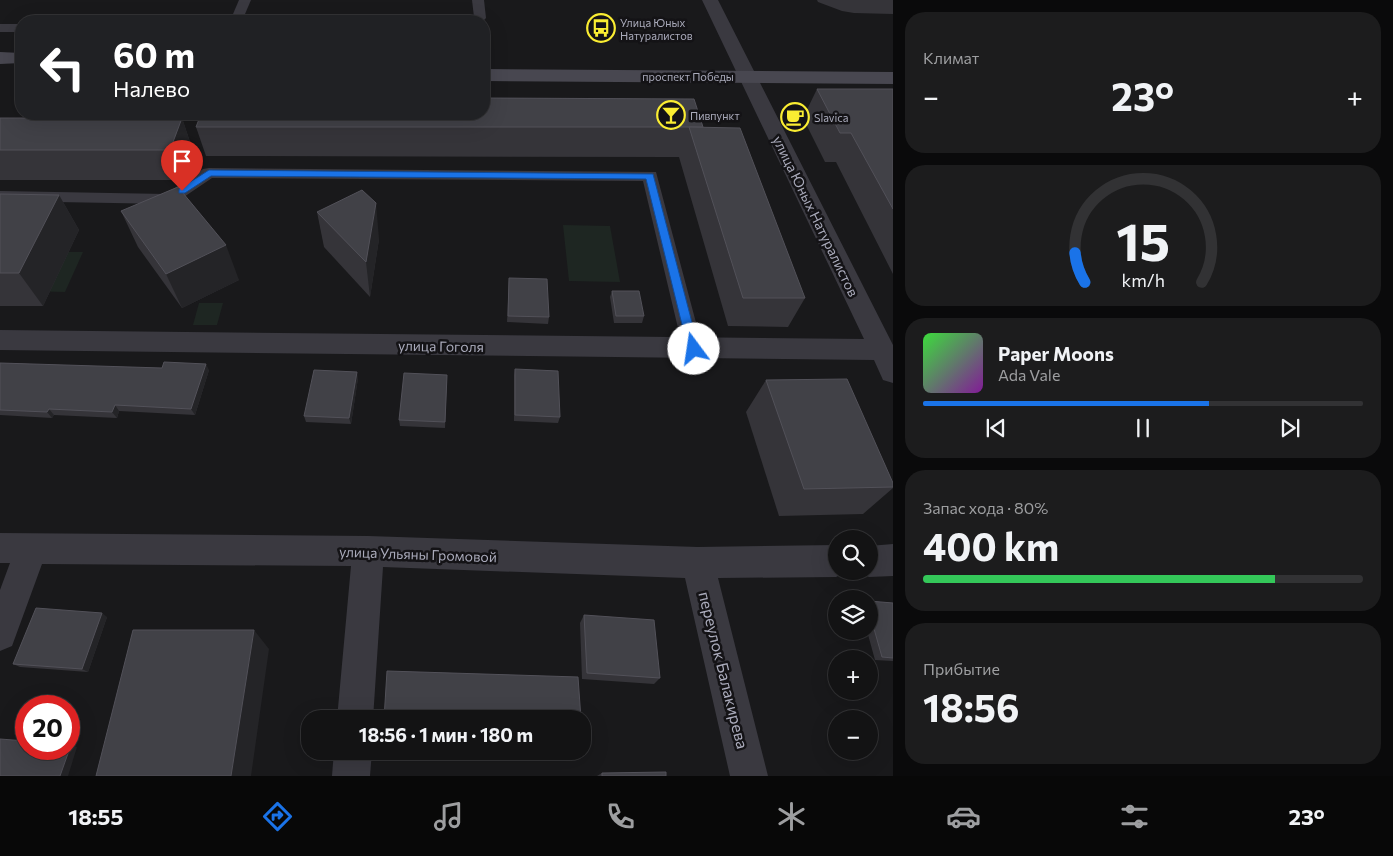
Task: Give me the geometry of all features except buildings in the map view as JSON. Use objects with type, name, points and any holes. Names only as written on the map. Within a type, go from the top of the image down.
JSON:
[{"type":"main road","points":[[0,58],[15,58]]},
{"type":"main road","name":"проспект Победы","points":[[490,60],[744,69],[893,78]]},
{"type":"main road","name":"проспект Победы","points":[[490,74],[744,69],[893,61]]},
{"type":"main road","points":[[0,71],[15,71]]},
{"type":"street","name":"улица Юных Натуралистов","points":[[710,0],[889,357]]},
{"type":"street","name":"улица Гоголя","points":[[0,340],[694,349],[889,357]]},
{"type":"street","name":"улица Ульяны Громовой","points":[[0,548],[368,552],[698,563],[828,561]]},
{"type":"street","points":[[0,634],[32,548]]},
{"type":"street","points":[[357,710],[368,552]]},
{"type":"street","points":[[878,561],[893,560]]},
{"type":"street","name":"переулок Балакирева","points":[[698,563],[749,776]]},
{"type":"street","points":[[351,776],[352,760]]},
{"type":"lane","points":[[239,15],[245,0]]},
{"type":"lane","points":[[478,0],[480,15]]},
{"type":"lane","points":[[0,28],[15,28]]},
{"type":"lane","points":[[0,196],[169,200],[209,173],[650,176],[694,349]]},
{"type":"shaded area","points":[[563,225],[610,226],[620,282],[569,281]]},
{"type":"shaded area","points":[[48,252],[83,252],[65,292],[28,291]]},
{"type":"shaded area","points":[[199,303],[223,303],[217,325],[193,325]]},
{"type":"place","name":"Улица Юных Натуралистов","points":[[601,28]]},
{"type":"place","name":"Пивпункт","points":[[671,115]]},
{"type":"place","name":"Slavica","points":[[795,117]]},
{"type":"route","points":[[182,191],[209,173],[650,176],[694,349]]}]
